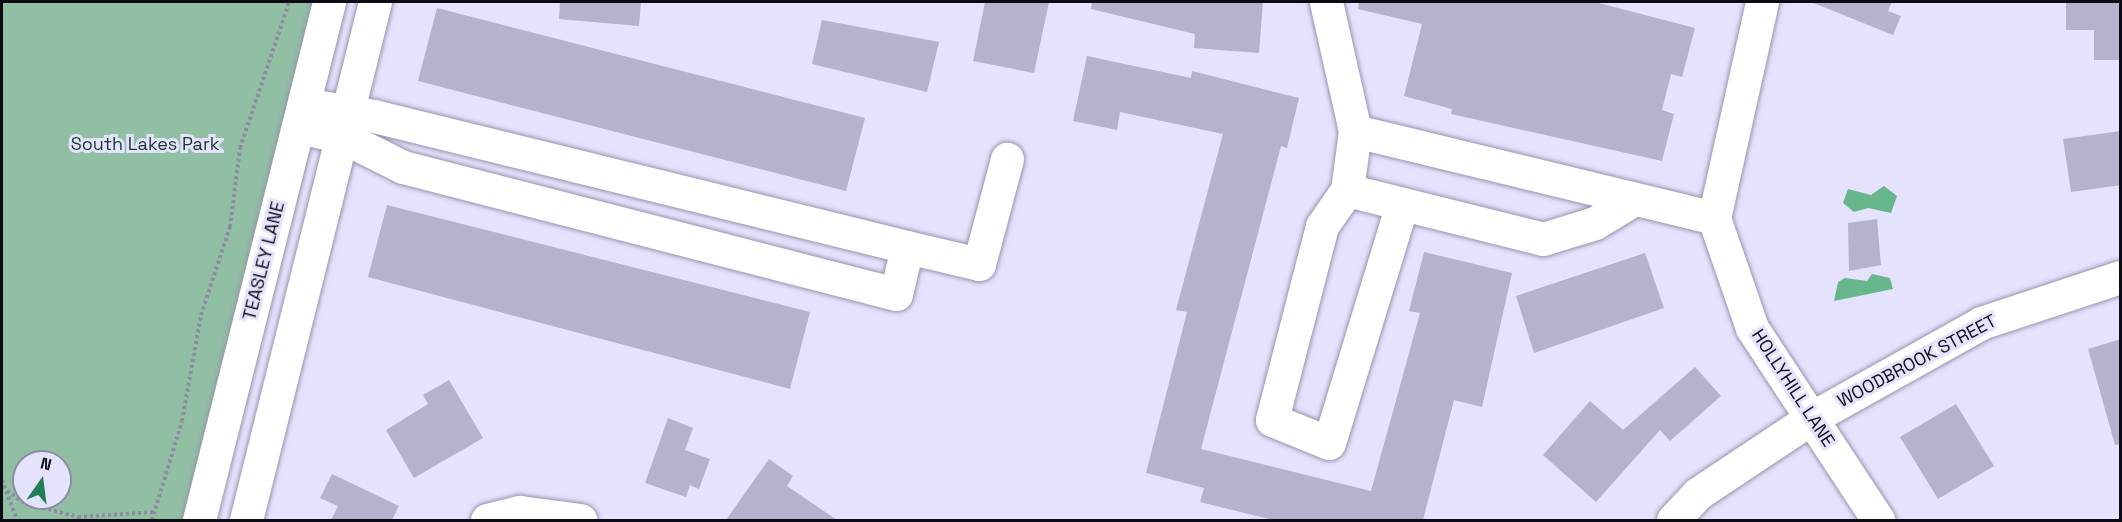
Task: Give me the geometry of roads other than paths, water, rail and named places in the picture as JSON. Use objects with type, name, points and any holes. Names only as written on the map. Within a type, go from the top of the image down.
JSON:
[{"type":"street","name":"TEASLEY LANE","points":[[200,520],[329,2]]},
{"type":"street","points":[[246,520],[346,126],[375,2]]},
{"type":"street","points":[[1326,2],[1355,130],[1347,190],[1322,226],[1272,420],[1329,443],[1402,204]]},
{"type":"street","points":[[1355,130],[1631,201],[1714,218],[1761,2]]},
{"type":"street","points":[[301,116],[979,264],[1007,159]]},
{"type":"street","points":[[346,126],[404,167],[896,294],[907,247]]},
{"type":"street","points":[[1347,190],[1543,239],[1595,223],[1631,201]]},
{"type":"street","name":"HOLLYHILL LANE","points":[[1714,218],[1752,328],[1813,417],[1878,520]]},
{"type":"street","name":"WOODBROOK STREET","points":[[1672,520],[1697,494],[1813,417],[1981,323],[2121,277]]},
{"type":"street","points":[[487,520],[520,512],[580,520]]},
{"type":"park label","name":"South Lakes Park","points":[[145,144]]}]
